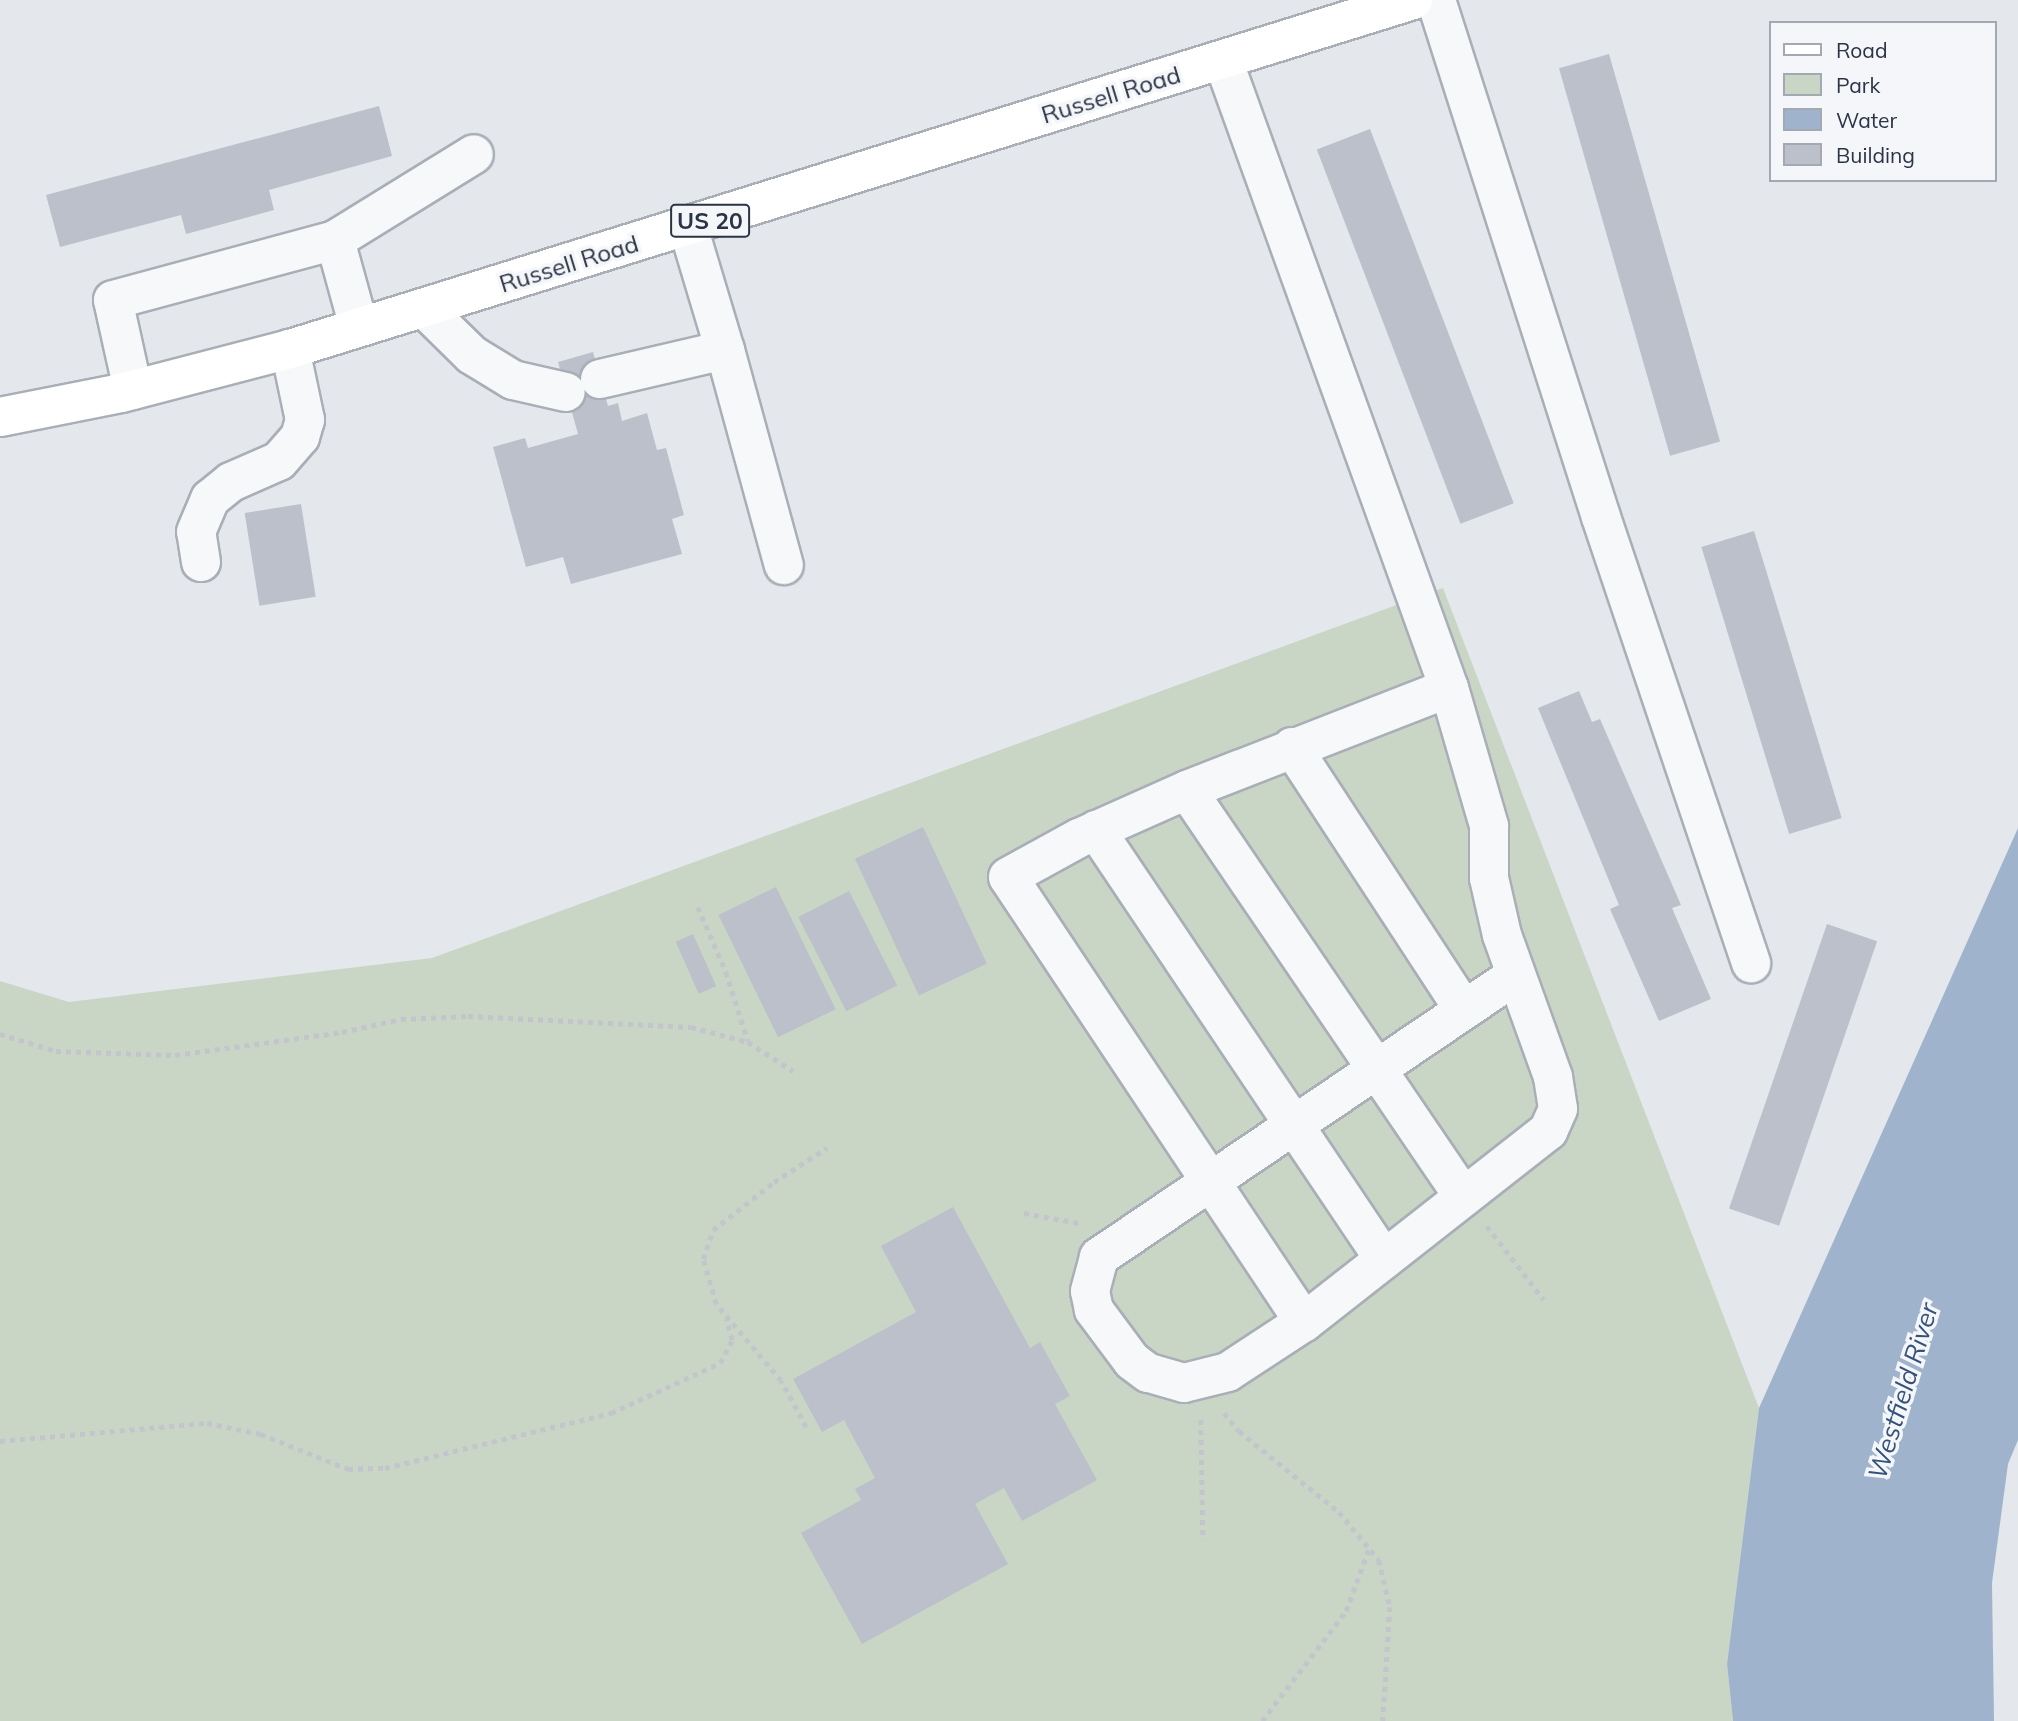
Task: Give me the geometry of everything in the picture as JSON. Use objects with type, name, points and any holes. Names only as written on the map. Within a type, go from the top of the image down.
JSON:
[{"type":"main road","name":"Russell Road","points":[[0,417],[133,390],[290,349],[688,228],[1413,0]]},
{"type":"lane","points":[[1436,0],[1601,517],[1751,964]]},
{"type":"lane","points":[[1223,60],[1449,688],[1489,827],[1489,878],[1516,975],[1553,1077],[1558,1109],[1548,1131],[1304,1322],[1228,1372],[1205,1379],[1164,1379],[1132,1361],[1101,1322],[1090,1291],[1099,1258],[1209,1179],[1516,975]]},
{"type":"lane","points":[[133,390],[113,300],[335,240],[474,155]]},
{"type":"lane","points":[[688,228],[725,350],[784,565]]},
{"type":"lane","points":[[335,240],[359,327]]},
{"type":"lane","points":[[424,308],[472,355],[513,380],[583,385],[725,350]]},
{"type":"lane","points":[[201,562],[196,532],[210,499],[231,482],[279,461],[300,437],[305,419],[290,349]]},
{"type":"lane","points":[[1304,1322],[1008,877],[1096,830],[1187,790],[1449,688]]},
{"type":"lane","points":[[1292,747],[1464,1010]]},
{"type":"lane","points":[[1187,790],[1464,1197]]},
{"type":"lane","points":[[1096,830],[1384,1259]]},
{"type":"path","points":[[698,907],[726,972],[748,1042]]},
{"type":"path","points":[[0,1034],[56,1051],[175,1055],[433,1015],[691,1027],[748,1042],[793,1071]]},
{"type":"path","points":[[0,1441],[207,1423],[261,1434],[348,1469],[385,1468],[622,1408],[720,1363],[732,1340],[726,1319],[705,1276],[707,1238],[746,1202],[827,1148]]},
{"type":"path","points":[[1464,1197],[1544,1300]]},
{"type":"path","points":[[726,1319],[781,1381],[806,1427]]},
{"type":"path","points":[[1203,1541],[1205,1379]]},
{"type":"path","points":[[1205,1379],[1218,1404],[1239,1431],[1339,1512],[1369,1547],[1388,1586],[1390,1607],[1383,1721]]},
{"type":"path","points":[[1262,1721],[1346,1611],[1369,1547]]},
{"type":"green space","points":[[1443,588],[1759,1408],[1727,1664],[1733,1721],[0,1721],[0,981],[69,1002],[432,958]]},
{"type":"water","name":"Westfield River","points":[[2018,828],[2018,1440],[2008,1464],[1992,1583],[1994,1721],[1733,1721],[1727,1664],[1759,1408]]},
{"type":"building","points":[[1609,54],[1720,441],[1670,456],[1559,68]]},
{"type":"building","points":[[379,106],[392,156],[269,190],[274,210],[186,234],[181,215],[60,247],[46,195]]},
{"type":"building","points":[[1370,129],[1514,503],[1460,524],[1317,149]]},
{"type":"building","points":[[593,352],[608,406],[618,403],[622,421],[647,413],[657,450],[666,448],[684,515],[672,519],[682,554],[571,584],[563,557],[526,567],[493,447],[525,438],[528,448],[578,434],[558,362]]},
{"type":"building","points":[[301,504],[316,597],[259,606],[245,513]]},
{"type":"building","points":[[1754,531],[1842,818],[1789,834],[1701,547]]},
{"type":"building","points":[[1579,691],[1592,722],[1600,719],[1681,905],[1672,908],[1711,999],[1659,1021],[1610,909],[1619,905],[1538,708]]},
{"type":"building","points":[[923,827],[987,964],[919,996],[855,859]]},
{"type":"building","points":[[776,887],[836,1009],[778,1037],[718,915]]},
{"type":"building","points":[[849,891],[897,985],[846,1011],[798,917]]},
{"type":"building","points":[[1827,924],[1877,941],[1779,1226],[1729,1209]]},
{"type":"building","points":[[693,934],[716,986],[699,994],[676,942]]},
{"type":"building","points":[[953,1207],[1030,1348],[1040,1342],[1070,1396],[1055,1404],[1097,1480],[1022,1521],[1004,1488],[975,1504],[1008,1564],[862,1644],[801,1533],[861,1500],[855,1489],[875,1478],[844,1420],[822,1432],[793,1379],[916,1312],[881,1246]]}]
